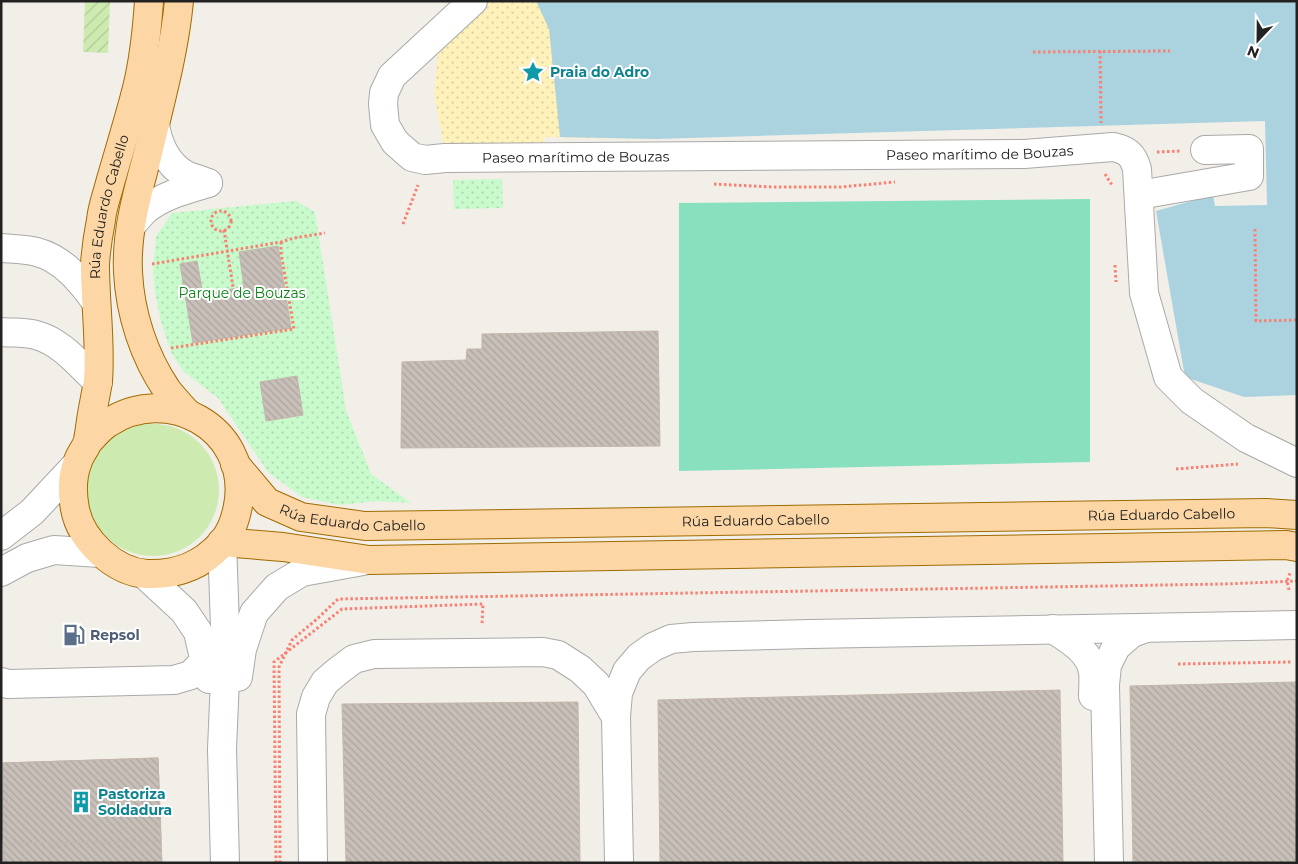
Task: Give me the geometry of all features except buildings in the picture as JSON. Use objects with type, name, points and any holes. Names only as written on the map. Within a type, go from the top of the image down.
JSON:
[{"type":"main road","name":"Rúa Eduardo Cabello","points":[[82,454],[98,382],[99,341],[95,261],[101,217],[137,88],[145,48],[149,1]]},
{"type":"main road","name":"Rúa Eduardo Cabello","points":[[179,1],[167,75],[131,226],[128,272],[130,298],[143,343],[168,390],[187,413]]},
{"type":"main road","points":[[159,407],[187,413],[208,425],[225,442],[235,464],[240,488],[237,512],[228,535],[207,557],[189,568],[168,573],[144,574],[120,566],[100,553],[85,535],[75,512],[72,489],[82,454],[106,423],[132,411],[159,407]]},
{"type":"main road","name":"Rúa Eduardo Cabello","points":[[235,464],[267,502],[301,517],[365,526],[1266,512],[1297,515]]},
{"type":"main road","points":[[222,542],[283,547],[369,560],[1297,547]]},
{"type":"street","name":"Paseo marítimo de Bouzas","points":[[473,1],[392,76],[384,93],[385,125],[395,142],[412,157],[425,160],[445,158],[1024,154],[1113,147],[1129,153]]},
{"type":"street","points":[[131,226],[143,212],[156,202],[175,193],[208,183],[184,174],[172,164],[162,150],[156,136],[155,123]]},
{"type":"street","points":[[1127,193],[1249,176],[1249,149],[1205,150]]},
{"type":"street","points":[[1129,153],[1135,160],[1137,169],[1127,193],[1144,294],[1168,377],[1192,401],[1246,438],[1297,463]]},
{"type":"street","points":[[1,248],[38,252],[56,261],[80,280],[96,302]]},
{"type":"street","points":[[1,332],[38,335],[52,342],[63,348],[98,382]]},
{"type":"street","points":[[1,536],[32,512],[82,454]]},
{"type":"street","points":[[222,542],[226,655],[222,749],[225,863]]},
{"type":"street","points":[[1,572],[27,558],[54,550],[100,553]]},
{"type":"street","points":[[222,749],[237,683],[242,649],[254,613],[277,586],[302,572],[369,560]]},
{"type":"street","points":[[144,574],[184,611],[198,632],[222,749]]},
{"type":"street","points":[[619,863],[616,718],[618,693],[627,671],[639,657],[653,647],[671,639],[781,635],[1297,625]]},
{"type":"street","points":[[1109,863],[1107,665],[1116,647],[1132,633],[1148,628]]},
{"type":"street","points":[[1053,629],[1079,647],[1089,660],[1093,671],[1096,863]]},
{"type":"street","points":[[312,863],[311,714],[316,697],[324,682],[354,659],[374,654],[400,653],[543,652],[558,655],[580,669],[596,684],[616,718]]},
{"type":"street","points":[[1,682],[8,684],[174,680],[191,675],[205,660]]},
{"type":"path","points":[[1100,51],[1102,129]]},
{"type":"path","points":[[1033,52],[1170,51]]},
{"type":"path","points":[[1129,153],[1205,150]]},
{"type":"path","points":[[1104,173],[1112,185],[1127,193]]},
{"type":"path","points":[[403,224],[420,180]]},
{"type":"path","points":[[714,184],[831,187],[900,182]]},
{"type":"path","points":[[216,212],[228,213],[231,221],[228,228],[224,230],[219,230],[212,225],[216,212]]},
{"type":"path","points":[[1255,229],[1256,321],[1297,320]]},
{"type":"path","points":[[224,230],[233,287]]},
{"type":"path","points":[[149,265],[325,233]]},
{"type":"path","points":[[166,349],[294,329],[281,253],[281,242]]},
{"type":"path","points":[[1115,258],[1116,284]]},
{"type":"path","points":[[1176,469],[1239,464]]},
{"type":"path","points":[[1288,590],[1290,573],[1297,573]]},
{"type":"path","points":[[482,624],[483,604]]},
{"type":"path","points":[[1178,664],[1291,662]]},
{"type":"green space","points":[[85,1],[110,1],[108,53],[83,52]]},
{"type":"green space","points":[[502,179],[503,208],[454,209],[453,180]]},
{"type":"green space","points":[[1090,199],[1090,462],[679,471],[679,203]]},
{"type":"green space","name":"Parque de Bouzas","points":[[296,201],[315,212],[346,410],[371,474],[411,503],[377,501],[340,505],[302,497],[268,472],[218,398],[183,371],[171,352],[161,322],[153,271],[156,236],[172,213]]},
{"type":"green space","points":[[153,424],[166,425],[178,429],[200,443],[214,465],[218,477],[218,503],[214,515],[200,537],[178,551],[166,555],[153,556],[140,555],[128,551],[106,537],[92,515],[88,503],[87,490],[88,477],[92,465],[106,443],[128,429],[140,425]]},
{"type":"sand","name":"Praia do Adro","points":[[475,1],[622,1],[655,139],[546,137],[540,146],[444,147],[434,93],[440,37]]},
{"type":"water","points":[[536,1],[1297,1],[1297,395],[1244,397],[1185,377],[1156,211],[1213,195],[1215,206],[1267,205],[1265,121],[655,139],[560,137],[549,29]]},
{"type":"place","name":"Praia do Adro","points":[[533,72]]},
{"type":"place","name":"Repsol","points":[[74,635]]},
{"type":"place","name":"Pastoriza Soldadura","points":[[81,802]]}]
